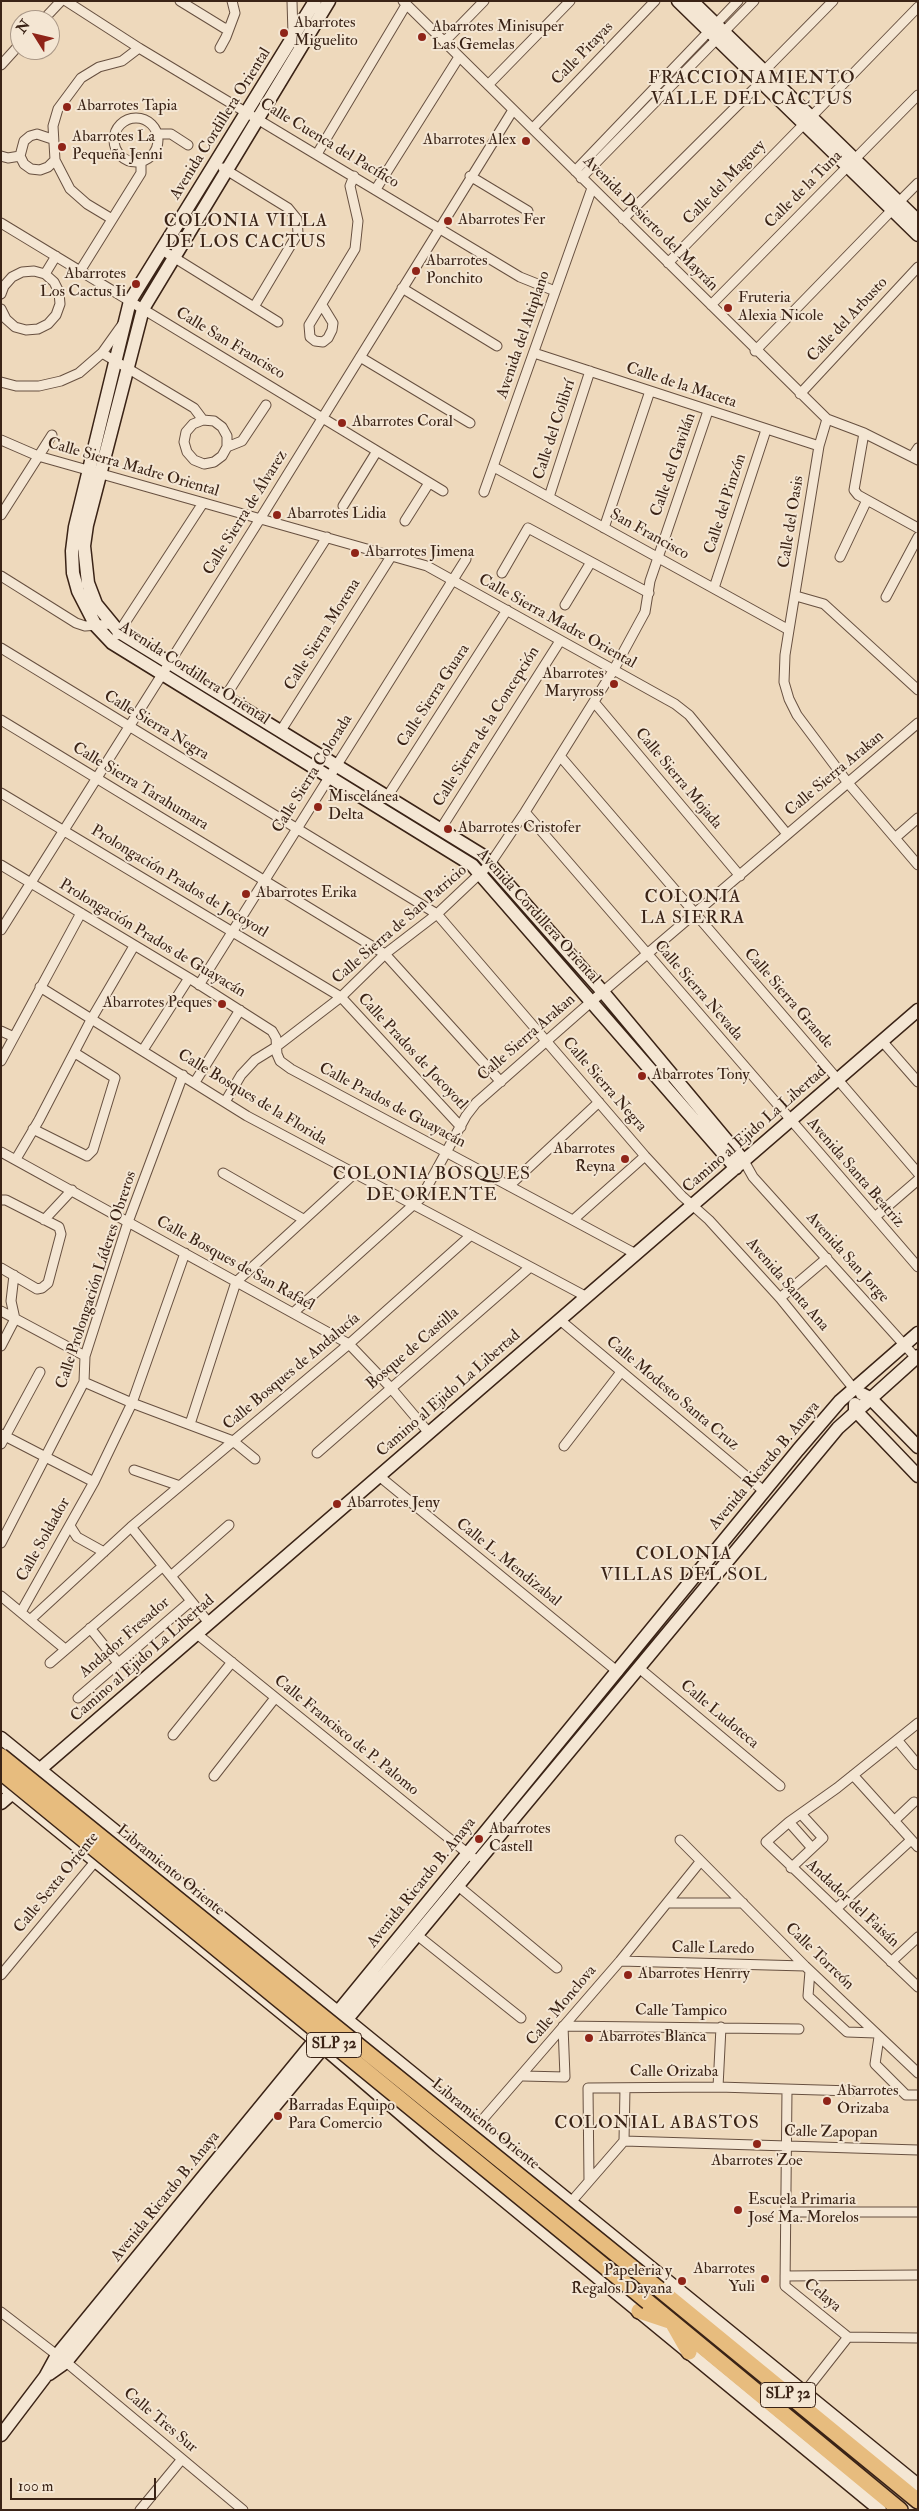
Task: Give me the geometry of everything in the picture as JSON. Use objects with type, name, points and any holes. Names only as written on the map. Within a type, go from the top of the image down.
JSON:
[{"type":"highway","name":"SLP 32","points":[[1,1756],[25,1782]]},
{"type":"highway","name":"SLP 32","points":[[1,1772],[25,1782]]},
{"type":"highway","name":"Libramiento Oriente","points":[[25,1782],[662,2284],[683,2308],[918,2501]]},
{"type":"highway","name":"Libramiento Oriente","points":[[25,1782],[644,2307],[672,2322],[900,2510]]},
{"type":"highway","points":[[683,2308],[717,2321]]},
{"type":"highway","points":[[672,2322],[689,2352]]},
{"type":"street","name":"Calle Cuenca del Pacífico","points":[[66,1],[139,48],[520,277],[555,292]]},
{"type":"street","points":[[220,48],[235,12],[232,1]]},
{"type":"street","points":[[292,1],[292,39]]},
{"type":"street","name":"Avenida Cordillera Oriental","points":[[315,1],[130,301],[116,361],[87,525],[84,564],[88,583],[96,604],[115,628],[224,698],[482,855],[603,992],[740,1164]]},
{"type":"street","name":"Avenida Cordillera Oriental","points":[[329,1],[259,120],[143,309],[129,369],[96,473],[75,527],[72,551],[73,573],[78,591],[96,626],[112,644],[328,778],[464,859],[481,874],[592,1001],[740,1164]]},
{"type":"street","points":[[444,42],[484,1]]},
{"type":"street","points":[[488,86],[570,1]]},
{"type":"street","name":"Calle Pitayas","points":[[533,128],[655,1]]},
{"type":"street","points":[[678,1],[716,31],[895,206],[918,235]]},
{"type":"street","points":[[692,1],[716,31]]},
{"type":"street","points":[[578,175],[716,31],[738,1]]},
{"type":"street","points":[[716,31],[754,1]]},
{"type":"street","points":[[623,219],[833,1]]},
{"type":"street","points":[[187,3],[224,28],[229,28]]},
{"type":"street","points":[[317,154],[405,3]]},
{"type":"street","name":"Avenida Desierto del Mayrán","points":[[405,3],[827,419],[864,433],[915,459]]},
{"type":"street","name":"Calle del Maguey","points":[[668,264],[918,7]]},
{"type":"street","points":[[112,219],[87,204],[70,188],[55,160],[52,126],[58,109],[81,78],[99,67],[122,61],[139,48]]},
{"type":"street","points":[[1,65],[10,55]]},
{"type":"street","points":[[376,190],[460,57]]},
{"type":"street","name":"Calle de la Tuna","points":[[711,305],[918,95]]},
{"type":"street","name":"Calle Sierra de Álvarez","points":[[1,930],[170,664],[323,418],[470,176],[513,110]]},
{"type":"street","points":[[138,118],[147,121],[153,126],[157,134],[155,151],[141,162],[124,160],[114,146],[116,129],[122,123],[138,118]]},
{"type":"street","points":[[52,139],[37,134],[30,136],[24,141],[20,156],[24,164],[31,169],[40,170],[48,167],[55,160]]},
{"type":"street","points":[[157,134],[171,134],[188,145]]},
{"type":"street","points":[[1,156],[8,158],[20,156]]},
{"type":"street","points":[[80,271],[141,173],[141,162]]},
{"type":"street","points":[[215,163],[288,208],[297,219],[298,233],[254,307]]},
{"type":"street","points":[[322,306],[355,249],[358,221],[350,186],[354,176]]},
{"type":"street","points":[[470,176],[528,210]]},
{"type":"street","points":[[755,350],[918,182]]},
{"type":"street","name":"Avenida del Altiplano","points":[[484,492],[592,188]]},
{"type":"street","points":[[895,206],[918,221]]},
{"type":"street","name":"Calle San Francisco","points":[[1,222],[443,491]]},
{"type":"street","points":[[162,250],[278,322]]},
{"type":"street","points":[[45,274],[56,256]]},
{"type":"street","name":"Calle del Arbusto","points":[[800,394],[918,267]]},
{"type":"street","points":[[1,294],[4,286],[12,277],[22,272],[34,270],[45,274],[54,282],[59,292],[58,309],[48,324],[38,329],[26,330],[15,327],[6,319],[1,309]]},
{"type":"street","points":[[402,288],[497,346]]},
{"type":"street","points":[[1,382],[16,386],[39,386],[61,382],[79,373],[102,353],[124,321]]},
{"type":"street","points":[[102,353],[194,408],[203,420]]},
{"type":"street","name":"Calle de la Maceta","points":[[534,353],[819,446]]},
{"type":"street","points":[[360,357],[470,423]]},
{"type":"street","name":"Calle del Colibrí","points":[[549,498],[590,371]]},
{"type":"street","points":[[604,528],[650,392]]},
{"type":"street","points":[[227,447],[242,441],[266,405]]},
{"type":"street","name":"Calle del Gavilán","points":[[659,558],[708,411]]},
{"type":"street","name":"Calle del Oasis","points":[[789,630],[819,446],[827,419]]},
{"type":"street","points":[[203,420],[214,421],[222,427],[227,436],[227,447],[222,456],[209,463],[194,460],[186,452],[184,442],[186,432],[193,424],[203,420]]},
{"type":"street","name":"Calle del Pinzón","points":[[714,588],[766,430]]},
{"type":"street","points":[[864,433],[854,490],[867,500],[918,528]]},
{"type":"street","points":[[1,515],[52,436]]},
{"type":"street","name":"Calle Sierra Madre Oriental","points":[[1,440],[38,456],[427,566],[675,704],[688,715],[787,834]]},
{"type":"street","points":[[915,459],[918,448]]},
{"type":"street","points":[[343,506],[377,451]]},
{"type":"street","name":"San Francisco","points":[[494,467],[789,630]]},
{"type":"street","points":[[405,521],[429,483]]},
{"type":"street","points":[[840,557],[867,500]]},
{"type":"street","points":[[112,644],[115,628],[203,503]]},
{"type":"street","points":[[502,572],[528,528],[649,593]]},
{"type":"street","points":[[224,698],[327,537]]},
{"type":"street","points":[[886,597],[918,537]]},
{"type":"street","name":"Calle Sierra Morena","points":[[280,732],[392,555]]},
{"type":"street","name":"Calle Sierra de San Patricio","points":[[225,1102],[247,1067],[341,997],[385,954],[437,914],[490,864],[525,812],[613,671],[645,612],[650,581],[659,558]]},
{"type":"street","name":"Calle Sierra Colorada","points":[[200,985],[466,559]]},
{"type":"street","points":[[565,605],[591,562]]},
{"type":"street","points":[[1,576],[76,623],[115,628]]},
{"type":"street","points":[[796,596],[824,604],[918,690]]},
{"type":"street","name":"Calle Sierra Guara","points":[[387,797],[507,610]]},
{"type":"street","points":[[789,630],[785,655],[784,682],[797,716],[848,783],[918,865]]},
{"type":"street","name":"Calle Sierra de la Concepción","points":[[440,830],[560,641]]},
{"type":"street","name":"Calle Sierra Negra","points":[[1,648],[437,914],[646,1156],[693,1205]]},
{"type":"street","name":"Calle Sierra Mojada","points":[[594,702],[740,876]]},
{"type":"street","name":"Calle Sierra Tarahumara","points":[[1,720],[385,954]]},
{"type":"street","name":"Calle Sierra Arakan","points":[[293,1313],[414,1206],[428,1188],[476,1103],[592,1001],[918,723]]},
{"type":"street","name":"Calle Sierra Grande","points":[[560,756],[918,1173]]},
{"type":"street","name":"Prolongación Prados de Jocoyotl","points":[[1,793],[341,997]]},
{"type":"street","name":"Calle Sierra Nevada","points":[[525,812],[790,1121]]},
{"type":"street","points":[[894,838],[918,818]]},
{"type":"street","name":"Prolongación Prados de Guayacán","points":[[1,865],[189,978],[272,1031],[276,1038],[276,1046]]},
{"type":"street","points":[[1,1061],[81,913]]},
{"type":"street","points":[[16,1159],[75,1053],[92,1018],[134,946]]},
{"type":"street","points":[[385,954],[501,1082]]},
{"type":"street","points":[[143,1050],[189,978]]},
{"type":"street","name":"Calle Bosques de la Florida","points":[[40,987],[225,1102],[354,1174],[587,1297]]},
{"type":"street","name":"Calle Prados de Jocoyotl","points":[[341,997],[461,1127]]},
{"type":"street","points":[[195,1082],[240,1010]]},
{"type":"street","name":"Camino al Ejido La Libertad","points":[[1,1803],[918,1010]]},
{"type":"street","points":[[1,1031],[14,1037]]},
{"type":"street","points":[[882,1041],[918,1082]]},
{"type":"street","name":"Calle Prados de Guayacán","points":[[276,1046],[280,1061],[291,1069],[636,1254]]},
{"type":"street","points":[[34,1129],[87,1156],[93,1150],[115,1078],[75,1053]]},
{"type":"street","name":"Calle Prolongación Líderes Obreros","points":[[1,1543],[84,1382],[85,1356],[128,1222],[183,1075]]},
{"type":"street","points":[[509,1186],[599,1102]]},
{"type":"street","name":"Avenida Santa Beatriz","points":[[790,1121],[918,1267]]},
{"type":"street","name":"Calle Bosques de San Rafaél","points":[[1,1152],[349,1344],[391,1388],[429,1433]]},
{"type":"street","points":[[573,1220],[646,1156]]},
{"type":"street","name":"Avenida San Jorge","points":[[740,1164],[828,1258],[917,1358]]},
{"type":"street","points":[[223,1174],[303,1219]]},
{"type":"street","points":[[190,1424],[236,1282],[354,1174]]},
{"type":"street","points":[[874,1217],[918,1180]]},
{"type":"street","points":[[44,1220],[72,1190]]},
{"type":"street","points":[[1,1200],[6,1200],[59,1227],[61,1234],[48,1283],[42,1288],[37,1289],[1,1268]]},
{"type":"street","name":"Avenida Santa Ana","points":[[693,1205],[780,1298],[854,1389],[870,1398],[918,1447]]},
{"type":"street","name":"Calle Bosques de Andalucía","points":[[30,1620],[131,1527],[349,1344],[470,1236]]},
{"type":"street","name":"Calle Soldador","points":[[21,1612],[94,1482],[132,1403],[185,1253]]},
{"type":"street","points":[[780,1298],[828,1258]]},
{"type":"street","name":"Bosque de Castilla","points":[[317,1453],[529,1268]]},
{"type":"street","points":[[1,1346],[15,1319],[11,1301],[14,1275]]},
{"type":"street","points":[[1,1312],[85,1356]]},
{"type":"street","name":"Calle Modesto Santa Cruz","points":[[560,1320],[764,1492]]},
{"type":"street","name":"Avenida Ricardo B. Anaya","points":[[544,1771],[618,1672],[824,1419],[854,1389],[918,1333]]},
{"type":"street","name":"Avenida Ricardo B. Anaya","points":[[1,2435],[45,2377],[205,2190],[342,2016],[544,1771],[639,1668],[838,1428],[856,1410],[917,1358]]},
{"type":"street","points":[[40,1372],[3,1438],[46,1456],[94,1482]]},
{"type":"street","points":[[564,1446],[621,1372]]},
{"type":"street","points":[[84,1382],[132,1403],[234,1441],[255,1459]]},
{"type":"street","points":[[854,1389],[856,1410],[918,1476]]},
{"type":"street","points":[[134,1470],[180,1486]]},
{"type":"street","name":"Calle L. Mendizabal","points":[[379,1476],[618,1672]]},
{"type":"street","points":[[70,1526],[77,1537],[104,1552]]},
{"type":"street","points":[[170,1576],[229,1526]]},
{"type":"street","points":[[131,1527],[209,1623]]},
{"type":"street","points":[[50,1663],[162,1567]]},
{"type":"street","points":[[1,1596],[65,1650]]},
{"type":"street","name":"Andador Fresador","points":[[78,1698],[191,1601]]},
{"type":"street","points":[[90,1628],[118,1664]]},
{"type":"street","name":"Calle Francisco de P. Palomo","points":[[197,1634],[472,1857]]},
{"type":"street","points":[[173,1735],[232,1662]]},
{"type":"street","name":"Calle Ludoteca","points":[[639,1668],[780,1786]]},
{"type":"street","points":[[214,1776],[275,1698]]},
{"type":"street","points":[[812,1848],[789,1822],[802,1815],[898,1741],[918,1723]]},
{"type":"street","points":[[1,1738],[16,1750],[25,1782],[1,1784]]},
{"type":"street","points":[[898,1741],[918,1765]]},
{"type":"street","points":[[1,1777],[11,1770],[16,1750]]},
{"type":"street","points":[[836,1909],[915,1844],[853,1775]]},
{"type":"street","name":"Libramiento Oriente","points":[[25,1782],[117,1832],[571,2202],[662,2284],[717,2321],[918,2485]]},
{"type":"street","name":"Libramiento Oriente","points":[[25,1782],[95,1861],[320,2044],[438,2146],[644,2307],[689,2352],[880,2510]]},
{"type":"street","points":[[894,1821],[914,1802]]},
{"type":"street","points":[[792,1868],[822,1838],[802,1815]]},
{"type":"street","name":"Andador del Faisán","points":[[789,1822],[766,1842],[918,1987]]},
{"type":"street","name":"Calle Sexta Oriente","points":[[1,1976],[117,1832]]},
{"type":"street","name":"Calle Torreón","points":[[680,1840],[807,1968],[918,2073]]},
{"type":"street","name":"Avenida Ricardo B. Anaya","points":[[342,2016],[417,1934],[457,1885],[472,1857]]},
{"type":"street","points":[[126,1885],[127,1876],[135,1864],[140,1861],[153,1862]]},
{"type":"street","name":"Calle Monclova","points":[[477,2126],[523,2076],[700,1862]]},
{"type":"street","points":[[457,1885],[557,1968]]},
{"type":"street","points":[[668,1903],[743,1903]]},
{"type":"street","points":[[417,1934],[521,2018]]},
{"type":"street","points":[[891,1962],[918,1937]]},
{"type":"street","name":"Calle Laredo","points":[[620,1961],[807,1968]]},
{"type":"street","points":[[807,1968],[808,1996],[847,2032],[877,2035],[875,2064],[906,2095],[918,2095]]},
{"type":"street","points":[[270,2003],[280,2007],[286,2006],[296,1998],[299,1987],[293,1976]]},
{"type":"street","points":[[523,2076],[565,2077],[564,2026]]},
{"type":"street","name":"Calle Tampico","points":[[564,2026],[799,2028]]},
{"type":"street","points":[[718,2087],[721,2027]]},
{"type":"street","points":[[368,2085],[361,2075],[361,2068],[365,2057],[376,2052],[388,2053],[394,2057]]},
{"type":"street","name":"Calle Orizaba","points":[[589,2181],[588,2088],[718,2087],[853,2092]]},
{"type":"street","points":[[571,2202],[624,2141],[625,2088]]},
{"type":"street","points":[[787,2090],[786,2276],[918,2276]]},
{"type":"street","name":"Calle Zapopan","points":[[624,2141],[788,2148],[918,2150]]},
{"type":"street","points":[[787,2212],[918,2212]]},
{"type":"street","name":"Celaya","points":[[786,2276],[785,2286],[848,2337]]},
{"type":"street","name":"Calle Tres Sur","points":[[1,2312],[61,2359],[242,2510]]},
{"type":"street","points":[[804,2393],[848,2337],[918,2338]]},
{"type":"street","points":[[140,2510],[182,2459]]},
{"type":"place","name":"Abarrotes Miguelito","points":[[284,33]]},
{"type":"place","name":"Abarrotes Minisuper Las Gemelas","points":[[422,37]]},
{"type":"place","name":"Abarrotes Tapia","points":[[67,107]]},
{"type":"place","name":"Abarrotes Alex","points":[[526,141]]},
{"type":"place","name":"Abarrotes La Pequeña Jenni","points":[[62,147]]},
{"type":"place","name":"Abarrotes Fer","points":[[448,221]]},
{"type":"place","name":"Abarrotes Ponchito","points":[[416,271]]},
{"type":"place","name":"Abarrotes Los Cactus Ii","points":[[136,284]]},
{"type":"place","name":"Fruteria Alexia Nicole","points":[[728,308]]},
{"type":"place","name":"Abarrotes Coral","points":[[342,423]]},
{"type":"place","name":"Abarrotes Lidia","points":[[277,515]]},
{"type":"place","name":"Abarrotes Jimena","points":[[355,553]]},
{"type":"place","name":"Abarrotes Maryross","points":[[614,684]]},
{"type":"place","name":"Miscelánea Delta","points":[[318,807]]},
{"type":"place","name":"Abarrotes Cristofer","points":[[448,829]]},
{"type":"place","name":"Abarrotes Erika","points":[[246,894]]},
{"type":"place","name":"Abarrotes Peques","points":[[222,1004]]},
{"type":"place","name":"Abarrotes Tony","points":[[642,1076]]},
{"type":"place","name":"Abarrotes Reyna","points":[[625,1159]]},
{"type":"place","name":"Abarrotes Jeny","points":[[337,1504]]},
{"type":"place","name":"Abarrotes Castell","points":[[479,1839]]},
{"type":"place","name":"Abarrotes Henrry","points":[[628,1975]]},
{"type":"place","name":"Abarrotes Blanca","points":[[589,2038]]},
{"type":"place","name":"Abarrotes Orizaba","points":[[827,2101]]},
{"type":"place","name":"Barradas Equipo Para Comercio","points":[[278,2116]]},
{"type":"place","name":"Abarrotes Zoe","points":[[757,2144]]},
{"type":"place","name":"Escuela Primaria José Ma. Morelos","points":[[738,2210]]},
{"type":"place","name":"Abarrotes Yuli","points":[[765,2279]]},
{"type":"place","name":"Papeleria y Regalos Dayana","points":[[682,2281]]},
{"type":"district","name":"FRACCIONAMIENTO VALLE DEL CACTUS","points":[[752,89]]},
{"type":"district","name":"COLONIA VILLA DE LOS CACTUS","points":[[246,232]]},
{"type":"district","name":"COLONIA LA SIERRA","points":[[693,908]]},
{"type":"district","name":"COLONIA BOSQUES DE ORIENTE","points":[[432,1185]]},
{"type":"district","name":"COLONIA VILLAS DEL SOL","points":[[684,1565]]},
{"type":"district","name":"COLONIAL ABASTOS","points":[[657,2124]]}]
